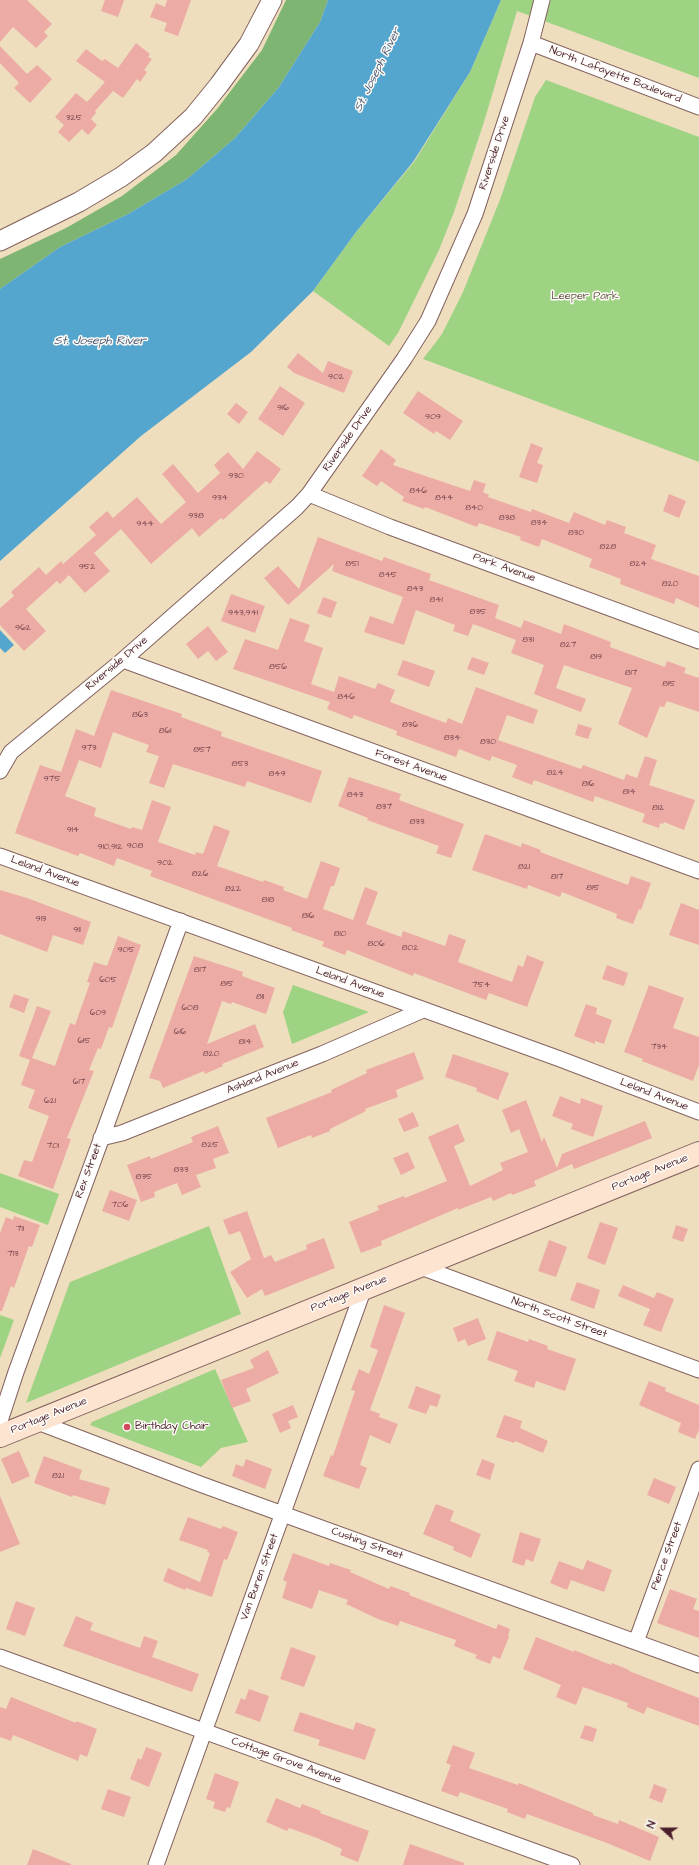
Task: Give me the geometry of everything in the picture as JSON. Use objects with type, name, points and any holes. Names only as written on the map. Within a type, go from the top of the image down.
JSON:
[{"type":"main road","name":"Portage Avenue","points":[[0,1436],[699,1153]]},
{"type":"street","points":[[0,241],[79,202],[121,177],[154,153],[193,117],[219,85],[249,44],[272,0]]},
{"type":"street","name":"Riverside Drive","points":[[0,771],[11,752],[123,660],[297,508],[309,494],[404,359],[428,321],[475,214],[531,43],[542,0]]},
{"type":"street","name":"North Lafayette Boulevard","points":[[531,43],[699,107]]},
{"type":"street","name":"Park Avenue","points":[[309,494],[397,529],[699,641]]},
{"type":"street","name":"Forest Avenue","points":[[123,660],[699,871]]},
{"type":"street","name":"Leland Avenue","points":[[0,856],[560,1059],[699,1112]]},
{"type":"street","name":"Rex Street","points":[[0,1421],[16,1372],[181,922]]},
{"type":"street","name":"Ashland Avenue","points":[[101,1138],[122,1133],[222,1094],[322,1054],[423,1010]]},
{"type":"street","name":"North Scott Street","points":[[418,1266],[699,1370]]},
{"type":"street","name":"Van Buren Street","points":[[156,1865],[364,1288]]},
{"type":"street","name":"Cushing Street","points":[[35,1421],[70,1436],[699,1665]]},
{"type":"street","name":"Pierce Street","points":[[636,1642],[699,1469]]},
{"type":"street","name":"Cottage Grove Avenue","points":[[0,1657],[572,1865]]},
{"type":"green space","points":[[286,0],[328,0],[320,22],[279,87],[235,138],[187,179],[128,214],[60,247],[0,289],[0,259],[66,228],[122,196],[176,155],[217,109],[262,50]]},
{"type":"green space","points":[[501,0],[699,0],[699,78],[517,11],[484,122],[454,212],[439,250],[398,333],[389,346],[313,291],[356,232],[414,162],[470,72]]},
{"type":"green space","name":"Leeper Park","points":[[546,80],[699,137],[699,462],[423,359],[442,334],[463,292],[501,197],[535,97]]},
{"type":"green space","points":[[293,985],[369,1012],[292,1044],[283,1012]]},
{"type":"green space","points":[[0,1173],[59,1194],[48,1225],[0,1207]]},
{"type":"green space","points":[[209,1226],[241,1314],[26,1403],[70,1282]]},
{"type":"green space","points":[[0,1315],[14,1320],[0,1358]]},
{"type":"green space","points":[[215,1369],[248,1442],[221,1448],[201,1467],[90,1425],[92,1422]]},
{"type":"water","name":"St. Joseph River","points":[[328,0],[501,0],[470,72],[413,162],[356,232],[313,291],[251,352],[141,436],[0,561],[0,289],[60,247],[128,214],[187,179],[235,138],[279,87],[320,22]]},
{"type":"water","points":[[0,630],[14,645],[5,653],[0,648]]},
{"type":"building","points":[[0,0],[27,0],[52,24],[44,32],[48,36],[36,48],[13,27],[0,42]]},
{"type":"building","points":[[105,0],[124,0],[118,17],[101,11]]},
{"type":"building","points":[[167,0],[191,0],[178,36],[164,31],[167,23],[150,17],[156,3],[165,7]]},
{"type":"building","points":[[136,43],[150,54],[148,57],[152,59],[144,70],[147,72],[140,82],[137,79],[123,98],[113,91],[95,111],[96,113],[91,119],[97,125],[88,135],[82,129],[69,142],[58,132],[64,125],[55,117],[76,93],[87,102],[105,82],[76,61],[86,49],[102,61],[105,59],[118,68]]},
{"type":"building","points":[[0,46],[27,74],[37,65],[52,79],[30,103],[14,88],[19,83],[0,63]]},
{"type":"building","points":[[298,353],[323,373],[328,361],[353,371],[344,393],[294,373],[287,367]]},
{"type":"building","points":[[280,386],[305,403],[283,436],[258,419]]},
{"type":"building","points":[[418,391],[463,421],[450,440],[436,431],[434,434],[403,413]]},
{"type":"building","points":[[236,403],[248,412],[239,424],[227,414]]},
{"type":"building","points":[[531,443],[543,448],[537,463],[543,465],[537,483],[519,477]]},
{"type":"building","points":[[381,449],[396,460],[393,465],[470,491],[474,480],[486,484],[483,492],[489,495],[488,497],[531,512],[532,509],[569,523],[574,512],[605,525],[607,520],[626,527],[624,533],[656,545],[651,559],[699,576],[699,608],[676,598],[674,604],[620,584],[621,579],[589,567],[592,559],[542,539],[539,547],[520,540],[521,537],[479,523],[477,527],[425,507],[424,509],[402,501],[404,497],[381,481],[377,486],[362,476]]},
{"type":"building","points":[[257,451],[281,469],[270,484],[266,481],[223,520],[221,518],[199,537],[192,528],[151,564],[121,529],[94,553],[110,571],[85,593],[69,575],[60,584],[57,581],[26,609],[46,631],[24,651],[0,625],[0,608],[14,596],[11,592],[39,567],[46,575],[61,561],[63,564],[96,535],[89,527],[107,511],[113,518],[137,497],[161,524],[186,502],[162,474],[173,464],[198,493],[220,473],[214,465],[228,452],[243,469]]},
{"type":"building","points":[[669,494],[686,501],[679,518],[663,511]]},
{"type":"building","points":[[318,537],[382,561],[384,557],[431,574],[429,580],[499,605],[495,618],[521,628],[524,620],[561,634],[564,624],[611,642],[610,647],[665,667],[667,661],[686,668],[684,673],[699,678],[699,712],[667,701],[664,707],[660,706],[647,738],[618,724],[632,688],[564,665],[556,688],[586,699],[581,712],[534,694],[544,665],[511,653],[516,640],[473,624],[468,636],[453,631],[455,625],[416,610],[404,645],[364,632],[370,616],[393,624],[403,597],[332,571],[334,564],[288,605],[264,578],[278,566],[299,589]]},
{"type":"building","points":[[231,594],[265,606],[255,633],[221,621]]},
{"type":"building","points":[[323,597],[337,602],[331,618],[317,613]]},
{"type":"building","points":[[290,618],[310,625],[304,641],[323,648],[311,684],[334,692],[339,676],[375,689],[378,683],[395,690],[390,702],[446,723],[448,718],[462,724],[476,687],[538,710],[533,724],[507,715],[498,740],[581,769],[583,765],[624,780],[626,774],[637,778],[645,756],[657,760],[649,785],[695,800],[684,830],[664,822],[663,824],[660,823],[659,828],[642,822],[645,814],[595,796],[593,802],[534,780],[532,785],[512,777],[517,765],[492,756],[490,761],[459,749],[456,757],[396,735],[397,731],[354,715],[352,719],[327,709],[330,702],[233,669],[245,639],[278,650]]},
{"type":"building","points":[[208,626],[228,652],[216,661],[208,651],[198,659],[186,644]]},
{"type":"building","points":[[472,657],[489,663],[484,675],[467,669]]},
{"type":"building","points":[[403,660],[435,671],[429,687],[397,675]]},
{"type":"building","points":[[111,690],[182,714],[181,717],[222,732],[221,736],[322,771],[311,803],[247,781],[245,787],[173,764],[164,788],[149,783],[159,756],[146,752],[149,745],[113,732],[101,768],[79,760],[65,796],[96,808],[94,816],[131,829],[132,827],[142,830],[152,800],[171,807],[158,842],[195,855],[196,852],[203,854],[214,825],[230,831],[217,866],[263,882],[264,880],[284,887],[283,890],[307,899],[321,861],[340,868],[334,886],[331,886],[323,909],[353,920],[365,887],[378,892],[366,924],[401,937],[403,931],[445,946],[449,934],[466,940],[458,962],[512,982],[518,965],[523,967],[527,955],[544,962],[527,1007],[489,993],[486,1000],[414,973],[413,976],[347,950],[345,955],[322,946],[324,942],[291,930],[292,928],[150,876],[152,871],[117,858],[114,866],[80,853],[78,856],[15,833],[40,765],[61,772],[76,729],[94,736]]},
{"type":"building","points":[[578,724],[592,728],[588,739],[575,735]]},
{"type":"building","points":[[349,777],[401,794],[399,800],[464,824],[451,858],[436,853],[439,846],[367,820],[368,818],[338,806]]},
{"type":"building","points":[[485,834],[521,847],[522,843],[541,850],[540,852],[628,885],[631,876],[651,883],[641,910],[639,909],[633,924],[616,918],[617,914],[562,892],[560,897],[528,885],[527,889],[472,870]]},
{"type":"building","points":[[0,890],[27,898],[91,922],[83,945],[53,935],[47,952],[0,934]]},
{"type":"building","points":[[681,903],[699,910],[699,945],[669,935]]},
{"type":"building","points":[[118,936],[141,945],[112,1028],[109,1027],[101,1049],[98,1048],[89,1070],[94,1071],[67,1138],[71,1139],[53,1189],[18,1176],[24,1160],[32,1162],[49,1116],[28,1108],[35,1090],[21,1085],[30,1060],[19,1056],[37,1006],[51,1011],[32,1058],[55,1066],[70,1023],[75,1025],[90,983],[87,982],[94,962],[107,966]]},
{"type":"building","points":[[194,956],[243,972],[242,976],[275,988],[266,1014],[232,1002],[231,1004],[222,1001],[207,1044],[255,1024],[264,1047],[222,1064],[223,1066],[205,1074],[204,1071],[163,1088],[160,1081],[149,1078]]},
{"type":"building","points":[[607,965],[628,973],[624,986],[602,979]]},
{"type":"building","points":[[649,985],[684,998],[673,1028],[699,1037],[699,1065],[693,1081],[642,1061],[643,1059],[624,1052]]},
{"type":"building","points":[[14,994],[29,999],[24,1013],[9,1007]]},
{"type":"building","points":[[586,1004],[597,1008],[596,1014],[612,1020],[604,1044],[595,1041],[595,1044],[574,1036]]},
{"type":"building","points":[[414,1052],[424,1079],[396,1090],[398,1097],[365,1109],[366,1111],[330,1129],[330,1131],[312,1138],[311,1135],[278,1148],[266,1118],[332,1092],[331,1090],[367,1073],[366,1070]]},
{"type":"building","points":[[453,1054],[509,1073],[498,1100],[476,1091],[477,1088],[445,1077]]},
{"type":"building","points":[[560,1096],[580,1104],[581,1098],[603,1106],[593,1137],[571,1129],[573,1124],[552,1116]]},
{"type":"building","points":[[526,1100],[542,1142],[544,1137],[557,1168],[562,1154],[645,1121],[652,1138],[574,1169],[572,1164],[534,1181],[536,1186],[512,1195],[511,1193],[493,1201],[491,1197],[458,1210],[458,1208],[381,1241],[382,1245],[361,1253],[349,1222],[379,1210],[377,1206],[404,1196],[405,1198],[447,1181],[428,1137],[458,1124],[465,1141],[454,1146],[470,1186],[503,1170],[500,1163],[528,1152],[519,1129],[511,1133],[502,1110]]},
{"type":"building","points":[[413,1112],[419,1126],[404,1132],[398,1119]]},
{"type":"building","points":[[218,1126],[229,1153],[213,1159],[216,1168],[196,1175],[201,1187],[182,1195],[177,1183],[154,1192],[155,1197],[141,1202],[127,1165],[150,1156],[151,1159],[193,1142],[191,1137]]},
{"type":"building","points":[[408,1152],[415,1168],[401,1175],[393,1158]]},
{"type":"building","points":[[110,1190],[137,1200],[129,1221],[102,1211]]},
{"type":"building","points":[[247,1211],[264,1258],[271,1255],[275,1262],[307,1249],[306,1245],[324,1238],[335,1268],[265,1296],[262,1289],[247,1298],[230,1272],[251,1259],[240,1231],[229,1235],[223,1220]]},
{"type":"building","points":[[14,1216],[40,1225],[32,1247],[29,1246],[14,1288],[11,1286],[2,1311],[0,1311],[0,1233],[6,1217],[13,1220]]},
{"type":"building","points":[[600,1222],[618,1228],[605,1265],[587,1258]]},
{"type":"building","points":[[676,1225],[688,1229],[683,1242],[672,1238]]},
{"type":"building","points":[[549,1240],[567,1247],[556,1277],[538,1271]]},
{"type":"building","points":[[577,1282],[600,1290],[594,1309],[570,1300]]},
{"type":"building","points":[[623,1285],[654,1298],[657,1292],[674,1299],[661,1332],[643,1325],[650,1309],[618,1296]]},
{"type":"building","points":[[384,1305],[405,1313],[370,1410],[380,1414],[379,1417],[398,1424],[390,1444],[370,1435],[360,1465],[367,1468],[359,1489],[323,1476],[331,1455],[333,1456],[355,1391],[351,1390],[359,1369],[369,1374],[378,1350],[370,1347]]},
{"type":"building","points":[[478,1318],[486,1339],[468,1346],[465,1339],[458,1342],[453,1328]]},
{"type":"building","points":[[497,1331],[528,1342],[529,1339],[548,1346],[547,1349],[576,1359],[565,1391],[536,1381],[534,1388],[514,1381],[518,1371],[487,1360]]},
{"type":"building","points":[[268,1350],[279,1373],[246,1389],[251,1401],[232,1408],[221,1380],[254,1368],[250,1360]]},
{"type":"building","points":[[649,1381],[666,1388],[665,1391],[699,1405],[699,1430],[695,1439],[678,1432],[681,1423],[639,1405]]},
{"type":"building","points":[[416,1386],[441,1395],[437,1407],[430,1405],[426,1414],[408,1408]]},
{"type":"building","points":[[293,1405],[298,1417],[288,1421],[291,1428],[280,1433],[272,1414]]},
{"type":"building","points":[[504,1415],[522,1421],[520,1428],[548,1441],[543,1453],[515,1441],[514,1443],[496,1437]]},
{"type":"building","points":[[19,1451],[30,1476],[12,1484],[1,1459]]},
{"type":"building","points":[[44,1456],[82,1470],[79,1479],[110,1488],[105,1505],[73,1495],[72,1497],[34,1483]]},
{"type":"building","points":[[246,1459],[272,1469],[265,1489],[232,1476],[236,1464],[243,1467]]},
{"type":"building","points":[[482,1459],[495,1464],[490,1480],[476,1475]]},
{"type":"building","points":[[654,1478],[676,1487],[669,1504],[647,1495]]},
{"type":"building","points":[[0,1496],[20,1544],[0,1552]]},
{"type":"building","points":[[436,1504],[454,1511],[450,1521],[481,1534],[471,1558],[453,1550],[454,1547],[423,1534]]},
{"type":"building","points":[[188,1517],[221,1529],[223,1526],[238,1532],[227,1560],[224,1559],[212,1597],[186,1588],[185,1590],[163,1581],[168,1568],[200,1582],[210,1553],[207,1552],[208,1550],[179,1540]]},
{"type":"building","points":[[520,1532],[541,1539],[533,1562],[526,1559],[524,1566],[512,1562]]},
{"type":"building","points":[[293,1553],[329,1566],[330,1563],[351,1570],[350,1572],[389,1589],[390,1586],[410,1593],[409,1595],[496,1629],[498,1624],[510,1629],[509,1637],[500,1659],[493,1656],[490,1664],[475,1658],[477,1655],[454,1646],[456,1640],[400,1621],[398,1626],[378,1619],[346,1604],[348,1600],[319,1590],[312,1609],[282,1598],[287,1582],[283,1580]]},
{"type":"building","points":[[587,1560],[612,1570],[604,1592],[571,1580],[567,1590],[550,1583],[559,1561],[583,1570]]},
{"type":"building","points":[[670,1589],[697,1599],[693,1609],[699,1611],[699,1638],[657,1623]]},
{"type":"building","points":[[16,1601],[35,1608],[25,1636],[6,1629]]},
{"type":"building","points":[[76,1616],[93,1623],[90,1630],[140,1648],[144,1636],[158,1641],[152,1657],[199,1674],[192,1692],[63,1646]]},
{"type":"building","points":[[536,1637],[611,1665],[612,1663],[699,1698],[699,1726],[647,1707],[644,1714],[627,1707],[628,1703],[583,1687],[576,1705],[556,1697],[561,1685],[523,1669]]},
{"type":"building","points":[[291,1647],[316,1656],[304,1687],[280,1679]]},
{"type":"building","points":[[249,1689],[269,1696],[260,1722],[235,1713],[241,1698],[245,1700]]},
{"type":"building","points":[[11,1697],[76,1723],[76,1721],[97,1729],[87,1757],[80,1754],[78,1761],[13,1735],[11,1741],[0,1737],[0,1707],[6,1709]]},
{"type":"building","points":[[300,1712],[353,1730],[356,1722],[376,1729],[365,1760],[318,1745],[320,1740],[293,1731]]},
{"type":"building","points":[[585,1725],[597,1729],[593,1742],[580,1738]]},
{"type":"building","points":[[453,1745],[475,1753],[469,1768],[518,1785],[519,1783],[593,1813],[593,1815],[618,1824],[619,1820],[659,1837],[650,1861],[607,1843],[527,1814],[525,1819],[507,1812],[508,1809],[460,1792],[458,1797],[441,1791],[451,1765],[446,1763]]},
{"type":"building","points":[[146,1747],[162,1753],[149,1787],[130,1779],[138,1758],[141,1760]]},
{"type":"building","points":[[215,1773],[239,1782],[230,1808],[227,1807],[225,1812],[213,1808],[215,1802],[206,1799]]},
{"type":"building","points":[[654,1784],[667,1789],[662,1803],[649,1798]]},
{"type":"building","points":[[108,1789],[131,1797],[124,1817],[101,1809]]},
{"type":"building","points":[[276,1798],[300,1808],[302,1804],[321,1811],[320,1813],[369,1831],[358,1862],[340,1855],[342,1849],[317,1838],[289,1828],[287,1831],[266,1822]]},
{"type":"building","points":[[410,1844],[464,1863],[464,1865],[403,1865]]},
{"type":"building","points":[[33,1849],[71,1864],[71,1865],[27,1865]]},
{"type":"place","name":"Birthday Chair","points":[[127,1427]]}]
